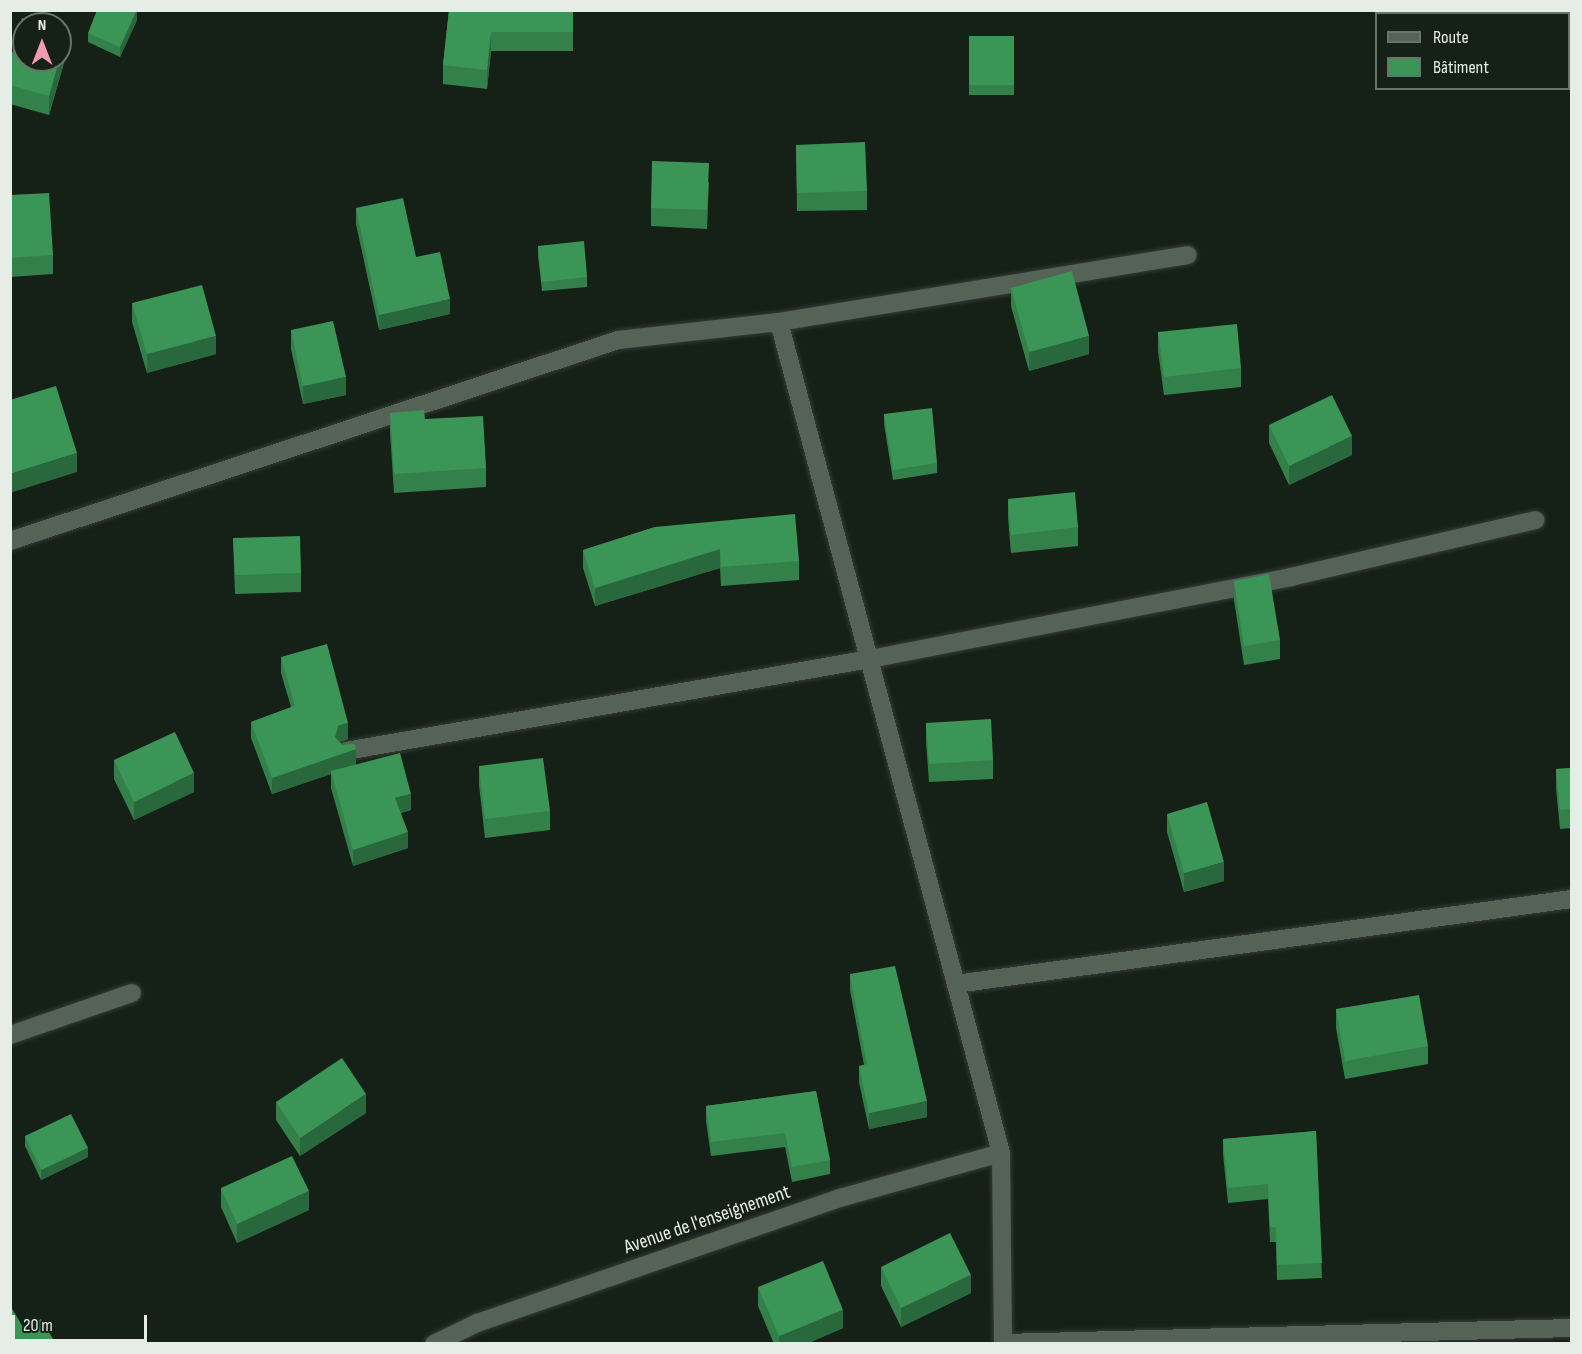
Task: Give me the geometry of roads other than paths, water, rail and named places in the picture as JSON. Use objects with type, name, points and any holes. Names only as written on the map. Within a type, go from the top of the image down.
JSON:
[{"type":"street","points":[[10,541],[618,340],[779,322],[1188,255]]},
{"type":"street","points":[[779,322],[1001,1153],[1003,1343],[1572,1328]]},
{"type":"street","points":[[345,751],[870,659],[1291,577],[1535,520]]},
{"type":"street","points":[[956,984],[1572,899]]},
{"type":"street","points":[[10,1035],[132,993]]},
{"type":"street","name":"Avenue de l'enseignement","points":[[434,1344],[477,1323],[840,1198],[1001,1153]]}]
